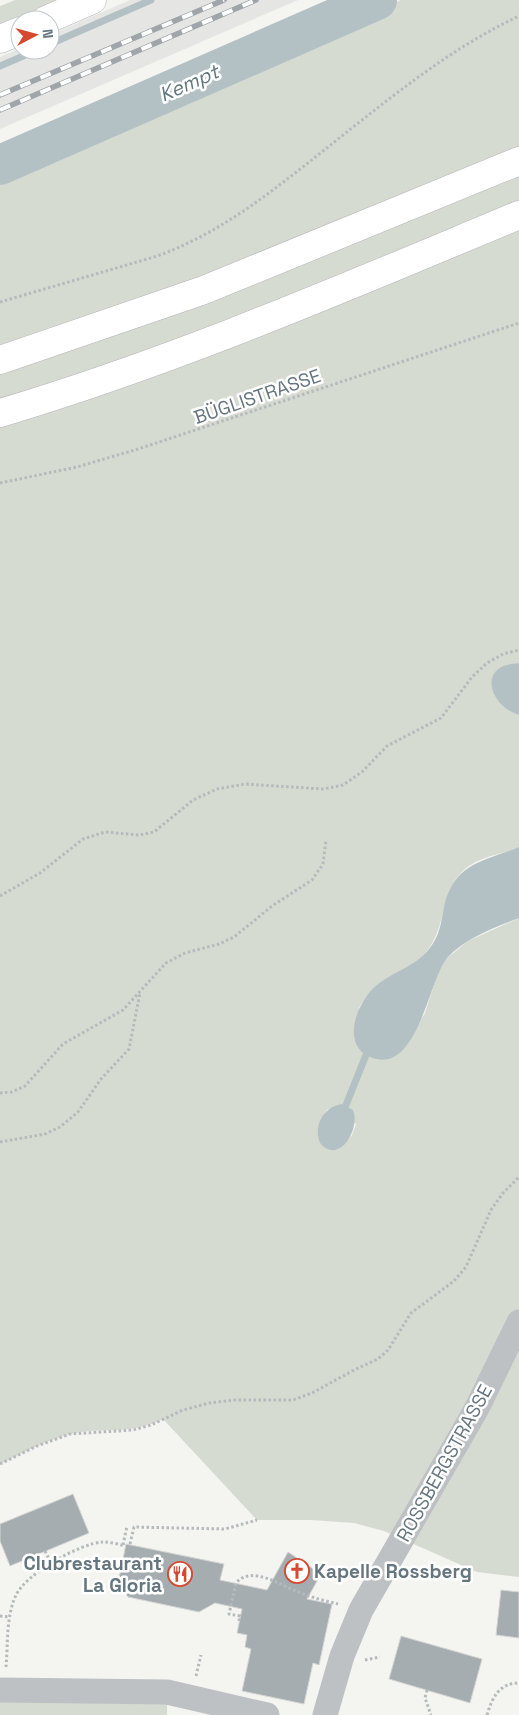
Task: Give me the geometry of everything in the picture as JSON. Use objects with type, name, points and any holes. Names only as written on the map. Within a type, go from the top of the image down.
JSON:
[{"type":"main road","points":[[60,14],[92,0]]},
{"type":"main road","points":[[0,360],[204,290],[519,161]]},
{"type":"main road","points":[[0,413],[107,378],[222,336],[519,215]]},
{"type":"street","name":"ROSSBERGSTRASSE","points":[[326,1715],[342,1656],[361,1610],[477,1408],[519,1322]]},
{"type":"street","points":[[2,1690],[162,1691],[267,1715]]},
{"type":"path","points":[[0,302],[154,257],[177,249],[210,233],[270,192],[444,59],[482,35],[519,16]]},
{"type":"path","name":"BÜGLISTRASSE","points":[[0,483],[77,467],[131,452],[519,323]]},
{"type":"path","points":[[0,896],[40,873],[83,839],[105,832],[139,835],[154,832],[193,800],[217,789],[245,784],[323,789],[343,786],[362,772],[388,746],[441,718],[472,677],[487,663],[503,654],[519,650]]},
{"type":"path","points":[[0,1093],[12,1092],[25,1086],[63,1044],[118,1014],[141,992],[153,975],[166,963],[185,953],[218,944],[234,937],[272,906],[312,880],[323,864],[326,840]]},
{"type":"path","points":[[0,1142],[45,1134],[60,1126],[78,1112],[101,1079],[129,1049],[141,992]]},
{"type":"path","points":[[0,1464],[37,1446],[70,1434],[133,1430],[151,1425],[184,1410],[209,1403],[235,1400],[275,1402],[293,1400],[312,1393],[378,1359],[388,1350],[411,1313],[454,1281],[466,1267],[491,1210],[503,1193],[519,1176]]},
{"type":"path","points":[[130,1544],[134,1528],[225,1529],[257,1520]]},
{"type":"path","points":[[2,1690],[10,1616],[19,1589],[32,1576],[51,1563],[93,1544],[103,1542],[124,1546],[127,1526]]},
{"type":"path","points":[[46,1551],[51,1563]]},
{"type":"path","points":[[239,1621],[240,1616],[229,1614],[235,1587],[238,1581],[250,1576],[261,1577],[303,1594],[361,1610]]},
{"type":"path","points":[[0,1616],[10,1616]]},
{"type":"path","points":[[364,1660],[380,1658]]},
{"type":"path","points":[[487,1715],[492,1699],[498,1691],[511,1684],[519,1683]]},
{"type":"path","points":[[427,1690],[425,1698],[431,1715]]},
{"type":"shaded area","points":[[15,0],[92,0],[60,14],[60,10],[10,10],[10,30],[0,39],[0,6]]},
{"type":"shaded area","points":[[130,0],[298,0],[0,129],[0,57],[10,52],[10,60],[60,60],[60,31]]},
{"type":"shaded area","points":[[401,0],[519,0],[519,663],[506,665],[497,670],[493,677],[492,685],[500,702],[509,710],[519,715],[519,847],[478,861],[461,873],[453,883],[448,895],[432,944],[423,956],[415,964],[374,990],[359,1008],[390,1057],[402,1050],[425,1013],[438,972],[446,959],[468,941],[519,918],[519,1577],[477,1572],[384,1531],[354,1523],[310,1520],[257,1520],[163,1419],[127,1429],[71,1434],[35,1447],[0,1464],[0,176],[140,112]],"holes":[[[328,1109],[356,1124],[352,1135],[337,1149],[329,1149],[323,1146],[320,1141],[319,1128]]]},
{"type":"shaded area","points":[[519,663],[519,715],[500,703],[494,695],[492,678],[497,670],[505,665]]},
{"type":"shaded area","points":[[519,847],[519,918],[471,939],[447,958],[440,970],[419,1025],[410,1042],[398,1054],[385,1060],[368,1056],[360,1050],[355,1041],[354,1031],[355,1021],[364,1000],[377,985],[411,965],[433,944],[438,934],[449,892],[455,881],[472,866]]},
{"type":"shaded area","points":[[342,1104],[353,1110],[354,1126],[347,1142],[334,1150],[327,1149],[320,1143],[318,1137],[321,1118],[330,1109]]},
{"type":"shaded area","points":[[0,1690],[167,1692],[167,1715],[0,1715]]},
{"type":"building","points":[[73,1494],[89,1533],[10,1566],[0,1541],[0,1524]]},
{"type":"building","points":[[126,1544],[224,1564],[220,1580],[267,1590],[288,1552],[321,1574],[307,1599],[332,1604],[319,1665],[313,1663],[304,1704],[242,1691],[251,1649],[245,1647],[247,1635],[237,1633],[242,1609],[215,1603],[199,1612],[128,1597],[118,1583]]},
{"type":"building","points":[[501,1590],[519,1592],[519,1638],[496,1635]]},
{"type":"building","points":[[401,1636],[482,1659],[470,1703],[389,1679]]},
{"type":"waterway","points":[[60,40],[151,0]]},
{"type":"waterway","name":"Kempt","points":[[0,165],[377,0]]},
{"type":"waterway","points":[[0,66],[14,60]]},
{"type":"waterway","points":[[346,1105],[366,1055]]},
{"type":"railway","points":[[0,95],[224,0]]},
{"type":"railway","points":[[0,110],[256,0]]},
{"type":"place","name":"Kapelle Rossberg","points":[[297,1571]]},
{"type":"place","name":"Clubrestaurant La Gloria","points":[[180,1574]]}]
